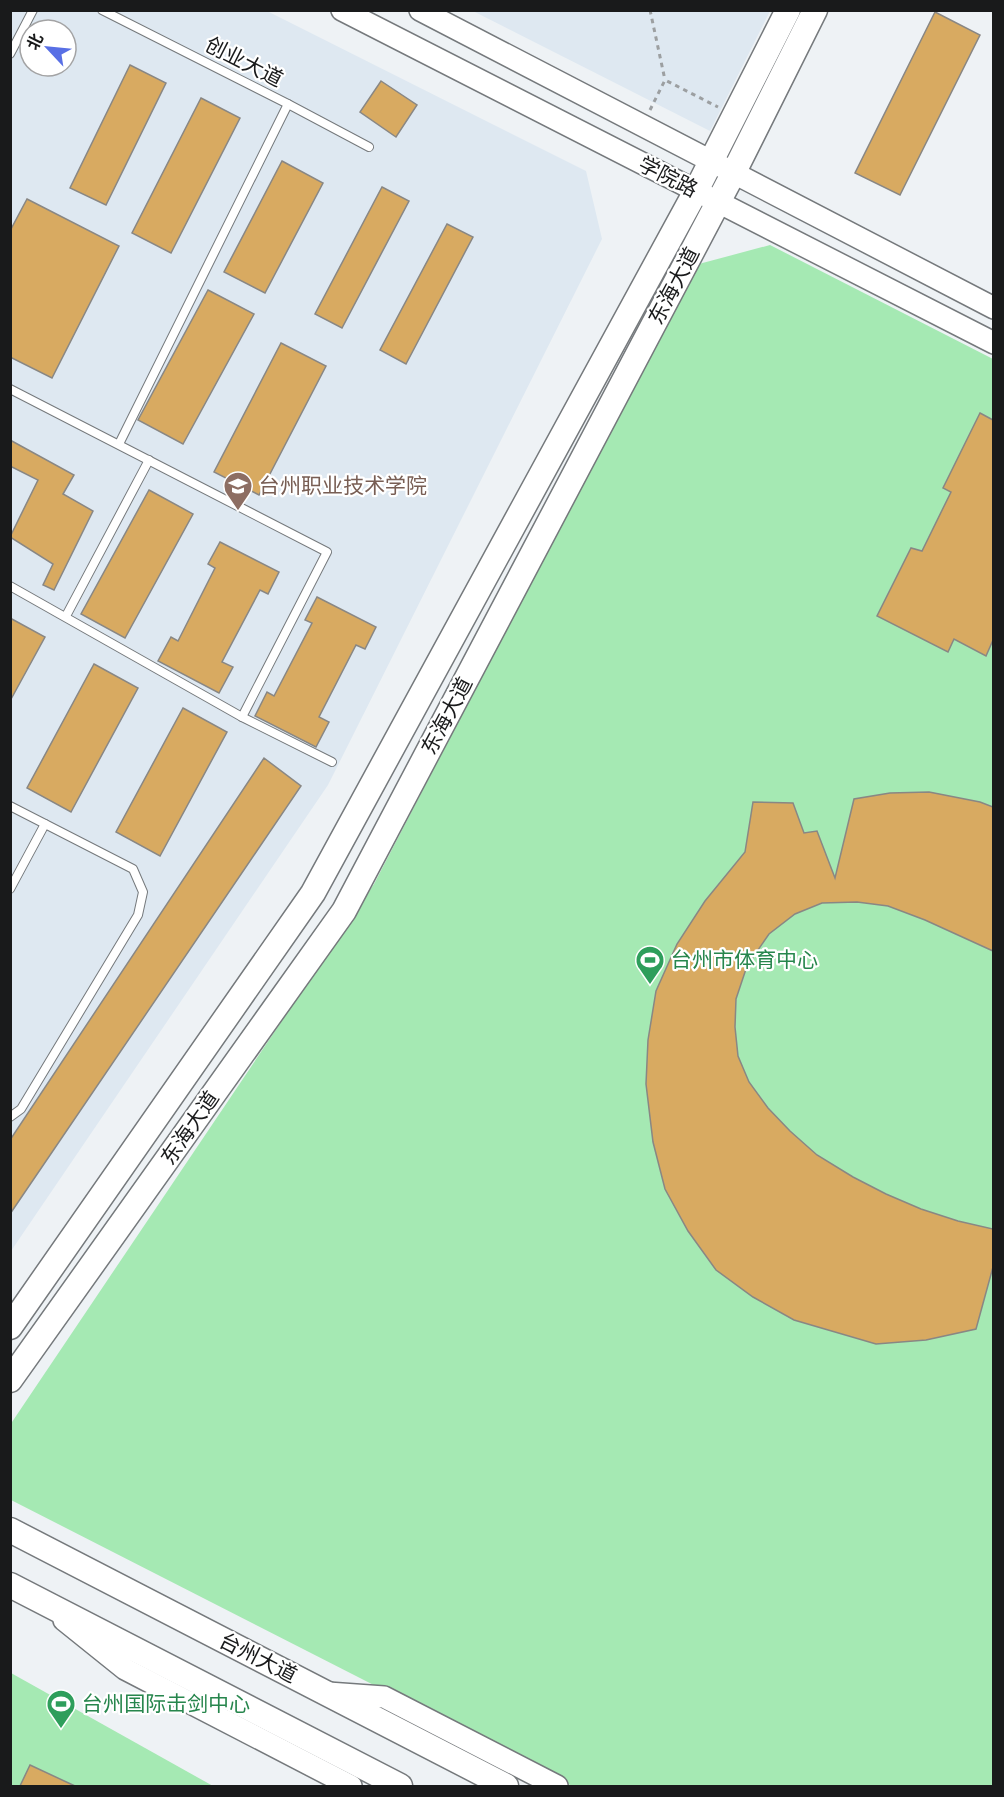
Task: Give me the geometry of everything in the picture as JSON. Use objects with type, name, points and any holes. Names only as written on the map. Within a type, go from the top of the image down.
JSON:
[{"type":"main road","name":"学院路","points":[[342,10],[993,343]]},
{"type":"main road","name":"学院路","points":[[420,10],[993,308]]},
{"type":"main road","name":"东海大道","points":[[10,1327],[313,893],[696,191],[788,10]]},
{"type":"main road","name":"东海大道","points":[[10,1380],[344,911],[733,174],[815,10]]},
{"type":"main road","name":"台州大道","points":[[11,1530],[506,1786]]},
{"type":"main road","points":[[10,1585],[400,1786]]},
{"type":"main road","points":[[40,1601],[125,1669],[351,1786]]},
{"type":"main road","points":[[326,1693],[384,1697],[557,1786]]},
{"type":"lane","points":[[10,54],[33,10]]},
{"type":"lane","name":"创业大道","points":[[102,10],[369,147]]},
{"type":"lane","points":[[119,444],[288,104]]},
{"type":"lane","points":[[10,388],[327,552],[242,717]]},
{"type":"lane","points":[[66,616],[149,460]]},
{"type":"lane","points":[[10,586],[242,717],[332,762]]},
{"type":"lane","points":[[10,806],[133,869],[143,892],[138,915],[21,1109],[10,1117]]},
{"type":"lane","points":[[10,889],[45,824]]},
{"type":"path","points":[[642,125],[665,80],[650,10]]},
{"type":"path","points":[[665,80],[735,116]]},
{"type":"shaded area","name":"台州职业技术学院","points":[[11,11],[267,11],[586,171],[602,239],[328,785],[11,1251]]},
{"type":"shaded area","points":[[473,11],[770,11],[710,131]]},
{"type":"green space","name":"台州市体育中心","points":[[770,245],[993,359],[993,1786],[572,1786],[11,1500],[10,1425],[374,884],[695,265]]},
{"type":"green space","name":"台州国际击剑中心","points":[[11,1673],[213,1786],[11,1786]]},
{"type":"building","points":[[935,12],[980,35],[900,195],[855,173]]},
{"type":"building","points":[[130,65],[166,83],[106,205],[70,188]]},
{"type":"building","points":[[381,81],[417,105],[396,137],[360,112]]},
{"type":"building","points":[[201,98],[240,118],[171,253],[132,233]]},
{"type":"building","points":[[282,161],[323,183],[265,293],[224,272]]},
{"type":"building","points":[[382,187],[409,201],[342,328],[315,314]]},
{"type":"building","points":[[27,199],[119,246],[52,378],[10,357],[10,231]]},
{"type":"building","points":[[447,224],[473,237],[406,364],[380,350]]},
{"type":"building","points":[[208,290],[254,314],[183,444],[138,420]]},
{"type":"building","points":[[281,343],[326,366],[259,495],[214,472]]},
{"type":"building","points":[[980,413],[993,420],[993,640],[986,656],[954,639],[948,652],[877,616],[911,548],[922,551],[951,492],[943,488]]},
{"type":"building","points":[[10,440],[74,475],[63,494],[93,511],[54,590],[43,585],[53,564],[10,537],[38,480],[10,466]]},
{"type":"building","points":[[149,490],[193,514],[125,638],[81,614]]},
{"type":"building","points":[[220,542],[279,572],[268,594],[260,590],[222,662],[233,667],[219,693],[158,661],[171,637],[178,641],[215,568],[208,564]]},
{"type":"building","points":[[317,597],[376,627],[365,649],[356,645],[319,717],[329,722],[316,747],[255,716],[267,692],[274,696],[312,623],[305,620]]},
{"type":"building","points":[[10,618],[45,637],[10,701]]},
{"type":"building","points":[[94,664],[138,688],[71,812],[27,788]]},
{"type":"building","points":[[183,708],[227,732],[160,856],[116,832]]},
{"type":"building","points":[[264,758],[301,786],[10,1214],[10,1140]]},
{"type":"building","points":[[929,792],[980,802],[993,807],[993,951],[888,906],[857,902],[822,903],[795,914],[769,934],[747,966],[736,999],[735,1027],[738,1056],[749,1082],[768,1108],[790,1131],[817,1155],[886,1194],[921,1209],[993,1229],[993,1267],[976,1329],[926,1340],[876,1344],[794,1320],[753,1297],[716,1270],[688,1231],[665,1189],[653,1142],[646,1084],[648,1040],[656,991],[677,944],[705,901],[745,852],[753,802],[793,803],[804,833],[817,831],[835,878],[854,799],[890,793]]},
{"type":"building","points":[[30,1765],[75,1786],[20,1786]]},
{"type":"place","name":"台州职业技术学院","points":[[238,512]]},
{"type":"place","name":"台州市体育中心","points":[[650,986]]},
{"type":"place","name":"台州国际击剑中心","points":[[61,1730]]}]
